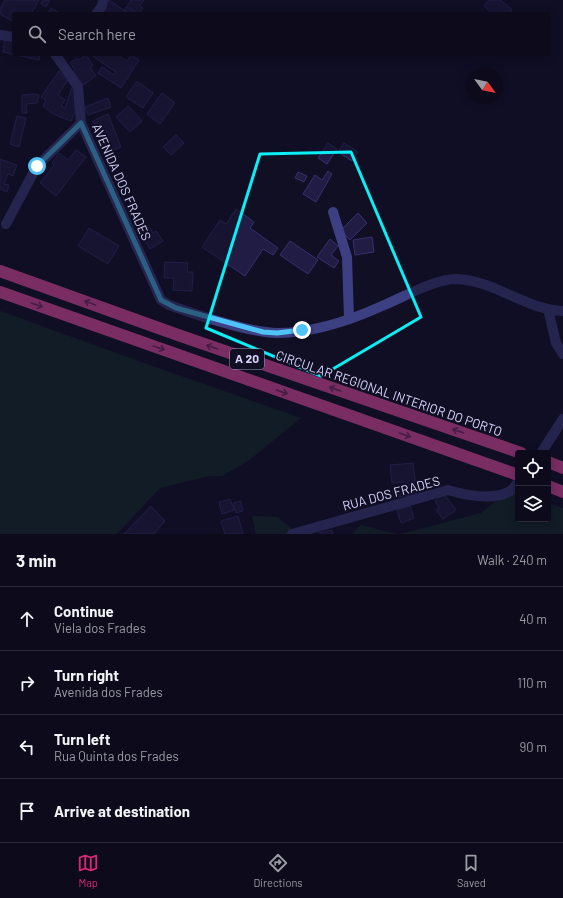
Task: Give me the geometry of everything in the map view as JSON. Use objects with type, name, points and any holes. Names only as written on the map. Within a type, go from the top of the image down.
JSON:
[{"type":"highway","name":"CIRCULAR REGIONAL INTERIOR DO PORTO","points":[[0,271],[178,335],[515,451]]},
{"type":"highway","name":"A 20","points":[[0,292],[515,474]]},
{"type":"highway","points":[[551,463],[563,468]]},
{"type":"highway","points":[[551,487],[563,492]]},
{"type":"street","points":[[98,12],[102,6],[103,0]]},
{"type":"street","points":[[0,35],[12,37]]},
{"type":"street","name":"AVENIDA DOS FRADES","points":[[57,56],[78,87],[81,123],[161,300],[176,308],[263,332],[277,333],[302,330],[349,319]]},
{"type":"street","points":[[6,224],[37,166],[81,123]]},
{"type":"street","points":[[333,212],[347,257],[349,319],[439,282],[455,279],[482,285],[548,309],[563,312]]},
{"type":"street","points":[[548,309],[556,343],[563,354]]},
{"type":"street","points":[[543,450],[563,419]]},
{"type":"street","name":"RUA DOS FRADES","points":[[292,534],[448,490],[472,497],[500,495],[510,491],[515,485]]},
{"type":"highlighted area","points":[[351,152],[421,317],[321,376],[206,328],[260,154]]},
{"type":"green space","points":[[0,311],[301,418],[248,461],[222,476],[209,476],[160,488],[117,534],[0,534]]},
{"type":"green space","points":[[510,490],[515,491],[515,522],[551,522],[551,504],[563,508],[563,534],[401,534],[481,513]]},
{"type":"green space","points":[[252,516],[278,517],[297,534],[256,534]]},
{"type":"green space","points":[[361,525],[397,534],[352,534]]},
{"type":"building","points":[[5,0],[39,0],[32,12],[12,12],[12,21],[0,14],[0,9]]},
{"type":"building","points":[[43,0],[50,0],[46,7],[41,4]]},
{"type":"building","points":[[109,0],[127,12],[102,12]]},
{"type":"building","points":[[130,0],[144,0],[140,5],[143,8],[140,12],[135,12],[127,6],[131,1]]},
{"type":"building","points":[[489,0],[501,0],[512,10],[510,12],[491,12],[484,6]]},
{"type":"building","points":[[126,7],[133,12],[127,12],[124,10]]},
{"type":"building","points":[[51,8],[57,12],[48,12]]},
{"type":"building","points":[[5,39],[12,41],[12,54],[3,52]]},
{"type":"building","points":[[21,56],[40,56],[39,60]]},
{"type":"building","points":[[87,56],[93,65],[90,67],[96,76],[83,85],[73,71],[75,70],[70,63],[77,58],[79,60]]},
{"type":"building","points":[[93,56],[119,56],[127,61],[130,56],[133,56],[139,60],[121,88],[98,73],[102,67],[114,75],[116,72]]},
{"type":"building","points":[[59,71],[67,81],[58,95],[65,100],[61,106],[65,108],[72,87],[78,98],[78,105],[71,121],[55,115],[43,106],[46,100],[41,97]]},
{"type":"building","points":[[137,81],[153,93],[143,108],[126,97]]},
{"type":"building","points":[[162,93],[175,103],[160,124],[147,114]]},
{"type":"building","points":[[22,95],[39,95],[37,103],[26,104],[27,113],[22,113]]},
{"type":"building","points":[[108,98],[111,107],[88,115],[85,107]]},
{"type":"building","points":[[128,106],[142,121],[130,132],[116,117]]},
{"type":"building","points":[[108,114],[121,147],[108,153],[93,121]]},
{"type":"building","points":[[17,116],[26,118],[19,147],[10,144]]},
{"type":"building","points":[[176,135],[184,143],[171,155],[163,147]]},
{"type":"building","points":[[328,143],[337,149],[327,164],[318,158]]},
{"type":"building","points":[[344,143],[358,152],[352,161],[338,152]]},
{"type":"building","points":[[76,150],[86,157],[56,196],[40,183],[54,165],[52,163],[59,153],[68,160]]},
{"type":"building","points":[[0,159],[17,165],[13,176],[8,174],[4,184],[9,185],[7,192],[0,189]]},
{"type":"building","points":[[328,171],[332,174],[316,202],[303,194],[315,175],[322,180]]},
{"type":"building","points":[[298,172],[307,176],[304,182],[295,178]]},
{"type":"building","points":[[236,209],[254,222],[250,228],[278,248],[273,255],[263,249],[245,276],[202,247],[220,220],[226,224]]},
{"type":"building","points":[[358,213],[367,223],[350,240],[341,230]]},
{"type":"building","points":[[149,227],[153,233],[156,231],[163,241],[150,249],[140,233]]},
{"type":"building","points":[[89,228],[119,246],[108,264],[78,246]]},
{"type":"building","points":[[372,237],[374,252],[355,255],[353,240]]},
{"type":"building","points":[[330,239],[338,246],[331,255],[339,261],[334,268],[317,257]]},
{"type":"building","points":[[290,241],[318,260],[308,274],[280,255]]},
{"type":"building","points":[[165,262],[188,263],[187,272],[193,272],[192,291],[173,290],[174,278],[164,278]]},
{"type":"building","points":[[413,463],[417,495],[395,497],[395,492],[404,491],[403,482],[392,483],[390,465]]},
{"type":"building","points":[[444,494],[456,510],[443,519],[436,510],[439,508],[435,501]]},
{"type":"building","points":[[230,499],[234,510],[222,514],[219,502]]},
{"type":"building","points":[[241,501],[243,511],[236,513],[233,503]]},
{"type":"building","points":[[151,506],[165,521],[154,534],[124,534]]},
{"type":"building","points":[[410,506],[414,518],[401,523],[397,510]]},
{"type":"building","points":[[238,516],[243,534],[225,534],[221,521]]},
{"type":"building","points":[[332,530],[333,534],[319,534],[319,533]]},
{"type":"route","points":[[37,166],[81,123],[161,300],[176,308],[263,332],[277,333],[302,330]]}]
